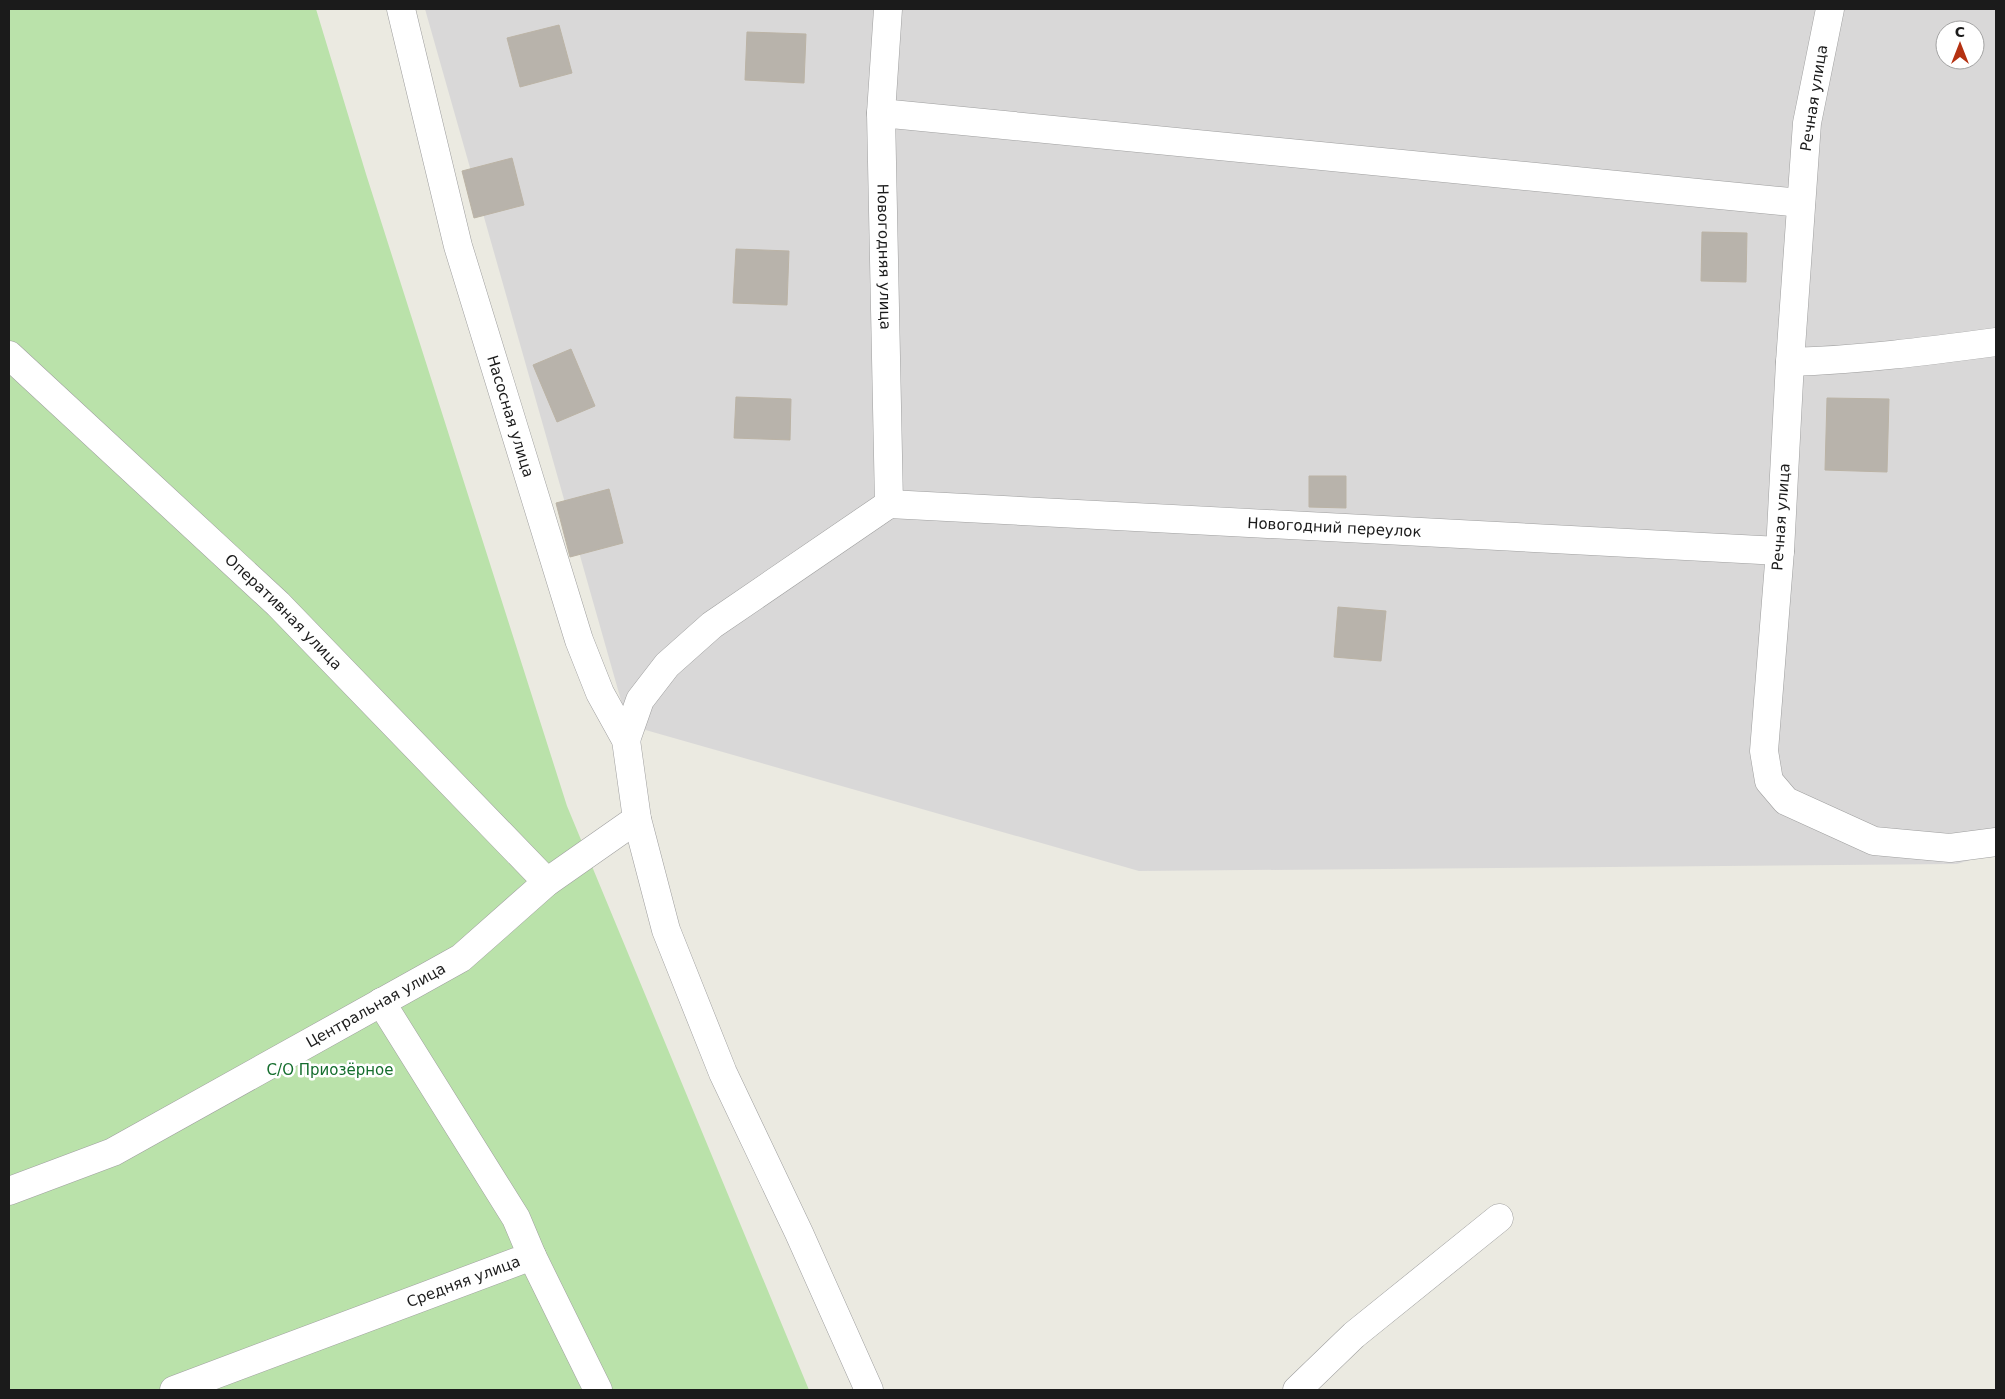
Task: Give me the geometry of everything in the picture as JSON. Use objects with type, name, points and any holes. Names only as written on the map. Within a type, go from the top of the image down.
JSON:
[{"type":"street","name":"Насосная улица","points":[[401,9],[458,246],[570,612],[600,693],[626,740],[637,819],[666,930],[723,1073],[799,1232],[869,1390]]},
{"type":"street","name":"Новогодняя улица","points":[[888,9],[881,113],[889,504]]},
{"type":"street","name":"Речная улица","points":[[1830,9],[1808,123],[1790,362],[1780,551],[1764,751],[1770,781],[1786,801],[1874,841],[1950,848],[1996,842]]},
{"type":"street","points":[[881,113],[1802,202]]},
{"type":"street","points":[[1790,362],[1884,356],[1996,342]]},
{"type":"street","name":"Оперативная улица","points":[[9,355],[278,604],[546,882]]},
{"type":"street","points":[[626,740],[640,700],[675,658],[712,625],[889,504]]},
{"type":"street","name":"Новогодний переулок","points":[[889,504],[1780,551]]},
{"type":"street","name":"Центральная улица","points":[[9,1191],[114,1152],[461,958],[546,882],[637,819]]},
{"type":"street","name":"Средняя улица","points":[[174,1390],[532,1256],[516,1218],[381,1002]]},
{"type":"street","points":[[1297,1390],[1354,1335],[1499,1218]]},
{"type":"street","points":[[532,1256],[598,1390]]},
{"type":"shaded area","points":[[425,9],[1996,9],[1996,852],[1957,864],[1139,871],[628,725]]},
{"type":"green space","name":"С/О Приозёрное","points":[[9,9],[316,9],[366,174],[567,806],[809,1390],[9,1390]]},
{"type":"building","points":[[559,25],[572,73],[520,87],[507,38]]},
{"type":"building","points":[[747,32],[806,34],[804,83],[745,80]]},
{"type":"building","points":[[512,158],[524,205],[474,218],[462,171]]},
{"type":"building","points":[[1702,232],[1747,233],[1746,282],[1701,281]]},
{"type":"building","points":[[736,249],[789,251],[787,305],[733,303]]},
{"type":"building","points":[[571,349],[595,406],[557,422],[533,365]]},
{"type":"building","points":[[736,397],[791,399],[790,440],[734,438]]},
{"type":"building","points":[[1827,398],[1889,399],[1887,472],[1825,470]]},
{"type":"building","points":[[1309,476],[1346,476],[1346,508],[1309,507]]},
{"type":"building","points":[[609,489],[623,543],[570,557],[556,503]]},
{"type":"building","points":[[1338,607],[1386,611],[1381,661],[1334,657]]}]
